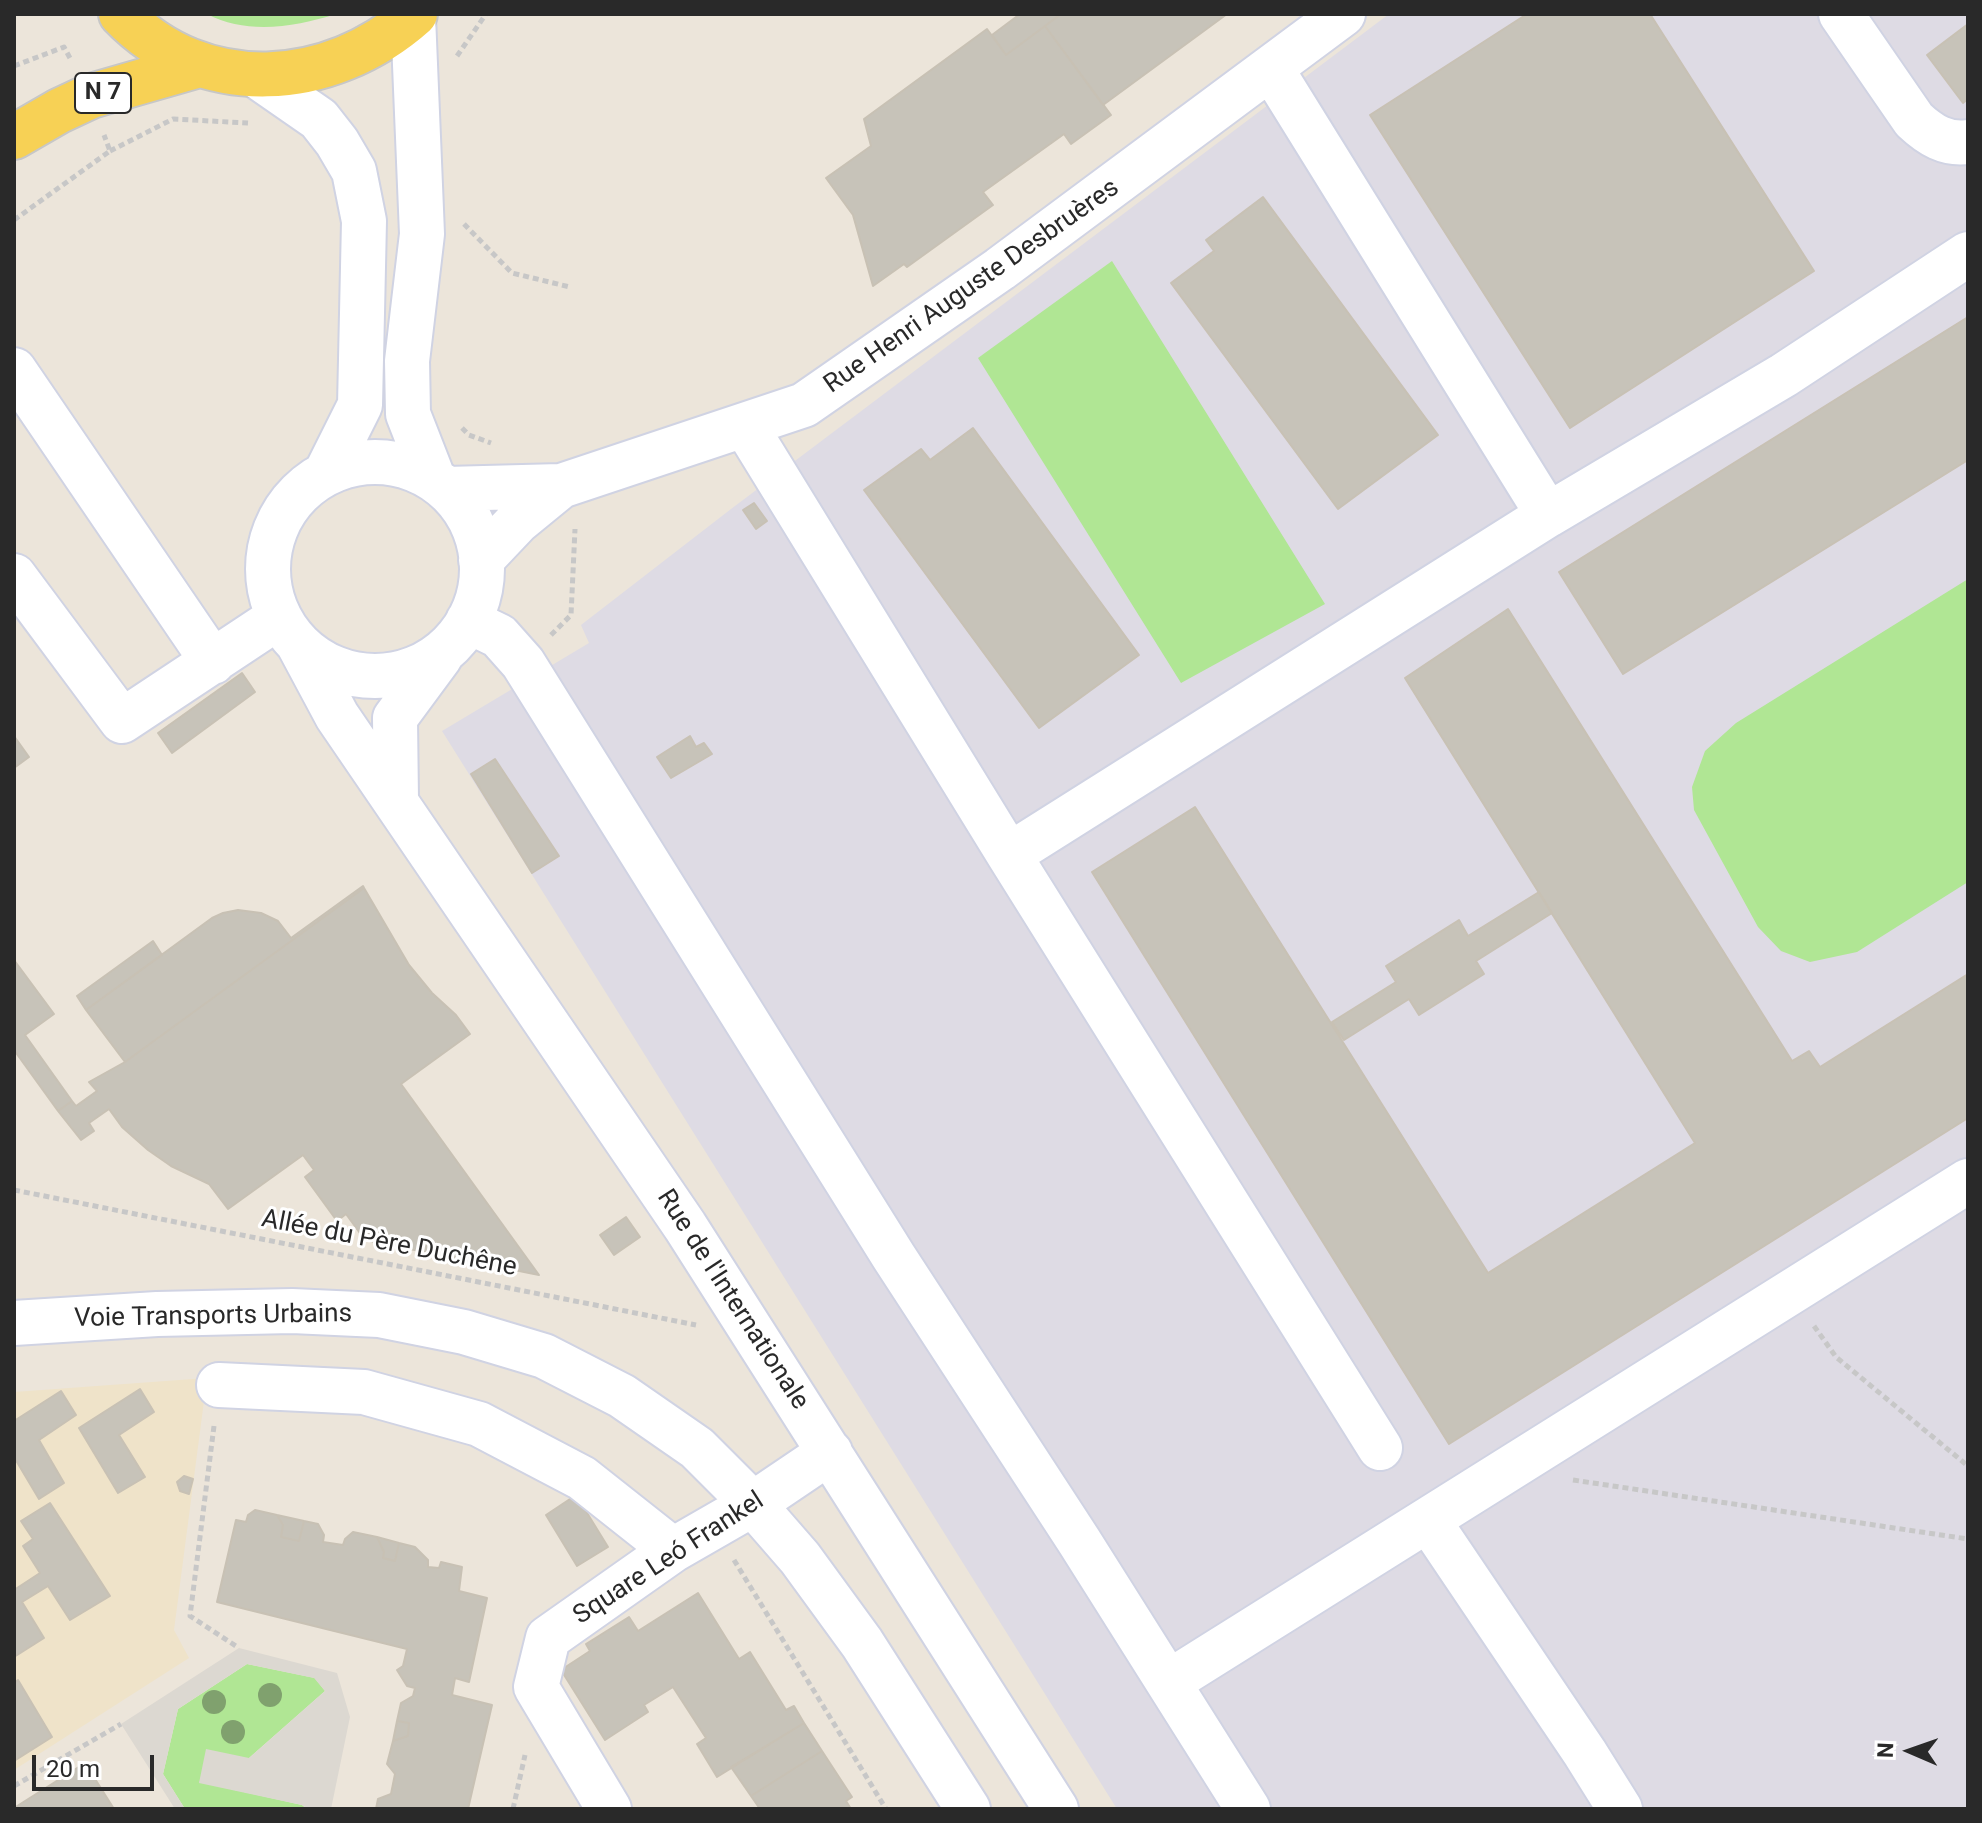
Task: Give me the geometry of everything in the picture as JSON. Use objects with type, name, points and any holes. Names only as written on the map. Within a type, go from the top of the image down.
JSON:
[{"type":"main road","points":[[121,14],[142,35],[199,65],[257,76],[311,70],[368,49],[414,15]]},
{"type":"main road","name":"N 7","points":[[14,137],[91,96],[199,65]]},
{"type":"street","name":"Rue Henri Auguste Desbruères","points":[[440,484],[561,486],[746,427],[804,405],[1000,269],[1272,70],[1343,14]]},
{"type":"street","points":[[1841,14],[1914,120],[1929,134],[1961,143]]},
{"type":"street","points":[[414,15],[422,234],[407,361],[408,414],[440,484]]},
{"type":"street","points":[[1272,70],[1548,515]]},
{"type":"street","points":[[257,76],[319,119],[337,142],[354,171],[364,221],[360,405],[326,473]]},
{"type":"street","points":[[1009,855],[1548,515],[1784,375],[1968,254]]},
{"type":"street","points":[[14,370],[213,662]]},
{"type":"street","points":[[746,427],[1380,1448]]},
{"type":"street","points":[[396,800],[395,718],[456,637],[481,583],[481,560],[478,540],[470,521],[460,504],[440,484],[413,468],[391,462],[369,462],[347,465],[326,473],[303,489],[285,510],[273,535],[268,563],[270,591],[289,631],[320,661],[344,672],[370,676],[396,674],[421,666],[456,637],[499,636],[523,663],[886,1244],[1248,1809]]},
{"type":"street","name":"Rue Henri Auguste Desbruères","points":[[481,560],[517,522],[561,486]]},
{"type":"street","points":[[14,576],[122,721],[213,662],[289,631]]},
{"type":"street","name":"Rue de l'Internationale","points":[[289,631],[337,716],[685,1226],[1056,1809]]},
{"type":"street","points":[[1169,1682],[1968,1181]]},
{"type":"street","name":"Voie Transports Urbains","points":[[14,1323],[157,1314],[292,1311],[379,1315],[464,1332],[544,1356],[622,1396],[697,1448],[753,1504],[800,1558],[862,1643],[968,1809]]},
{"type":"street","points":[[219,1385],[364,1392],[479,1424],[582,1478],[673,1550]]},
{"type":"street","name":"Square Leó Frankel","points":[[609,1809],[536,1687],[548,1638],[673,1550],[753,1504],[830,1452]]},
{"type":"street","points":[[1428,1520],[1620,1809]]},
{"type":"path","points":[[455,215],[512,273],[570,287]]},
{"type":"path","name":"Allée du Père Duchêne","points":[[14,1190],[756,1337]]},
{"type":"path","points":[[1798,1288],[1810,1320],[1836,1357],[1968,1466]]},
{"type":"path","points":[[219,1385],[190,1616],[239,1648]]},
{"type":"path","points":[[1507,1471],[1968,1539]]},
{"type":"path","points":[[714,1527],[886,1809]]},
{"type":"path","points":[[14,1786],[121,1724]]},
{"type":"shaded area","points":[[1389,14],[1968,14],[1968,1809],[1117,1809],[442,731],[589,643],[581,625]]},
{"type":"shaded area","points":[[207,1378],[174,1630],[189,1658],[14,1770],[14,1392]]},
{"type":"shaded area","points":[[239,1648],[337,1673],[350,1717],[331,1809],[307,1809],[302,1805],[199,1783],[206,1749],[249,1758],[325,1691],[314,1678],[247,1664],[178,1709],[163,1774],[185,1809],[175,1809],[121,1724]]},
{"type":"green space","points":[[207,14],[336,14],[288,25],[255,27],[222,21]]},
{"type":"green space","points":[[1112,261],[1325,604],[1181,683],[978,358]]},
{"type":"green space","points":[[1968,579],[1968,882],[1857,952],[1810,962],[1781,951],[1758,927],[1694,810],[1692,787],[1705,751],[1736,723]]},
{"type":"green space","points":[[247,1664],[315,1678],[325,1691],[249,1758],[199,1782],[302,1805],[307,1809],[185,1809],[163,1774],[178,1709]]},
{"type":"building","points":[[1020,14],[1061,14],[1006,55],[992,35]]},
{"type":"building","points":[[1061,14],[1227,14],[1103,105],[1045,26]]},
{"type":"building","points":[[1527,14],[1650,14],[1814,271],[1570,428],[1370,115]]},
{"type":"building","points":[[1968,24],[1968,99],[1963,103],[1927,55]]},
{"type":"building","points":[[1045,26],[1111,115],[1071,144],[1064,134],[983,192],[993,205],[907,267],[904,264],[873,286],[853,215],[826,178],[871,146],[864,119],[987,29],[1006,55]]},
{"type":"building","points":[[1263,197],[1438,435],[1338,509],[1171,283],[1214,251],[1206,240]]},
{"type":"building","points":[[1968,317],[1968,460],[1623,674],[1559,572]]},
{"type":"building","points":[[973,428],[1139,655],[1039,728],[864,490],[921,449],[930,460]]},
{"type":"building","points":[[754,503],[767,521],[756,529],[743,510]]},
{"type":"building","points":[[1508,609],[1792,1061],[1809,1051],[1820,1067],[1968,974],[1968,1118],[1449,1444],[1092,872],[1195,807],[1488,1273],[1695,1143],[1405,678]]},
{"type":"building","points":[[242,673],[255,692],[172,753],[158,733]]},
{"type":"building","points":[[14,736],[29,757],[14,768]]},
{"type":"building","points":[[690,736],[696,747],[704,743],[712,754],[671,778],[657,757]]},
{"type":"building","points":[[495,759],[559,856],[532,873],[471,774]]},
{"type":"building","points":[[363,886],[125,1062],[86,1010],[223,913],[238,910],[261,913],[278,921],[291,938]]},
{"type":"building","points":[[364,888],[409,965],[470,1034],[401,1084],[539,1275],[365,1240],[346,1214],[337,1221],[305,1177],[314,1170],[303,1155],[228,1209],[209,1184],[171,1166],[148,1150],[122,1127],[109,1109],[89,1123],[94,1131],[81,1140],[58,1111],[72,1101],[76,1106],[97,1091],[89,1082],[125,1062]]},
{"type":"building","points":[[1539,892],[1552,913],[1476,961],[1484,974],[1419,1015],[1409,999],[1344,1040],[1332,1022],[1396,982],[1386,966],[1459,920],[1468,936]]},
{"type":"building","points":[[153,941],[162,955],[86,1010],[77,996]]},
{"type":"building","points":[[14,960],[54,1014],[25,1035],[72,1101],[58,1111],[14,1050]]},
{"type":"building","points":[[626,1217],[640,1237],[614,1255],[600,1235]]},
{"type":"building","points":[[140,1389],[154,1412],[119,1435],[145,1477],[118,1493],[79,1428]]},
{"type":"building","points":[[61,1391],[76,1415],[39,1440],[64,1483],[39,1499],[14,1457],[14,1421]]},
{"type":"building","points":[[184,1476],[193,1479],[189,1494],[180,1491],[177,1482]]},
{"type":"building","points":[[576,1495],[608,1547],[577,1566],[546,1515]]},
{"type":"building","points":[[50,1503],[110,1596],[70,1620],[48,1586],[22,1602],[44,1638],[14,1657],[14,1590],[40,1573],[23,1546],[33,1539],[21,1521]]},
{"type":"building","points":[[255,1510],[277,1515],[283,1525],[281,1537],[299,1541],[304,1521],[318,1524],[324,1535],[323,1542],[343,1545],[353,1532],[377,1537],[384,1552],[383,1558],[395,1561],[399,1543],[415,1547],[428,1560],[428,1567],[439,1568],[441,1562],[462,1567],[459,1591],[487,1598],[469,1682],[455,1678],[452,1695],[492,1705],[468,1809],[376,1809],[378,1799],[391,1794],[395,1774],[387,1764],[393,1741],[408,1736],[409,1723],[397,1721],[401,1703],[413,1696],[415,1688],[407,1686],[397,1670],[403,1666],[407,1649],[217,1602],[236,1520],[246,1522],[248,1515]]},
{"type":"building","points":[[277,1515],[304,1521],[299,1541],[281,1537],[283,1525]]},
{"type":"building","points":[[377,1537],[399,1543],[395,1561],[383,1558],[384,1552]]},
{"type":"building","points":[[698,1593],[739,1659],[750,1652],[786,1710],[794,1706],[804,1723],[717,1777],[697,1744],[706,1738],[673,1687],[644,1705],[648,1712],[605,1740],[561,1670],[590,1651],[586,1644],[629,1617],[638,1631]]},
{"type":"building","points":[[18,1680],[52,1737],[14,1761],[14,1683]]},
{"type":"building","points":[[397,1721],[409,1723],[408,1736],[393,1741]]},
{"type":"building","points":[[804,1723],[822,1751],[751,1796],[731,1767]]},
{"type":"building","points":[[822,1751],[852,1797],[846,1801],[851,1809],[760,1809],[751,1796]]},
{"type":"building","points":[[85,1763],[114,1809],[14,1809],[14,1808]]}]
